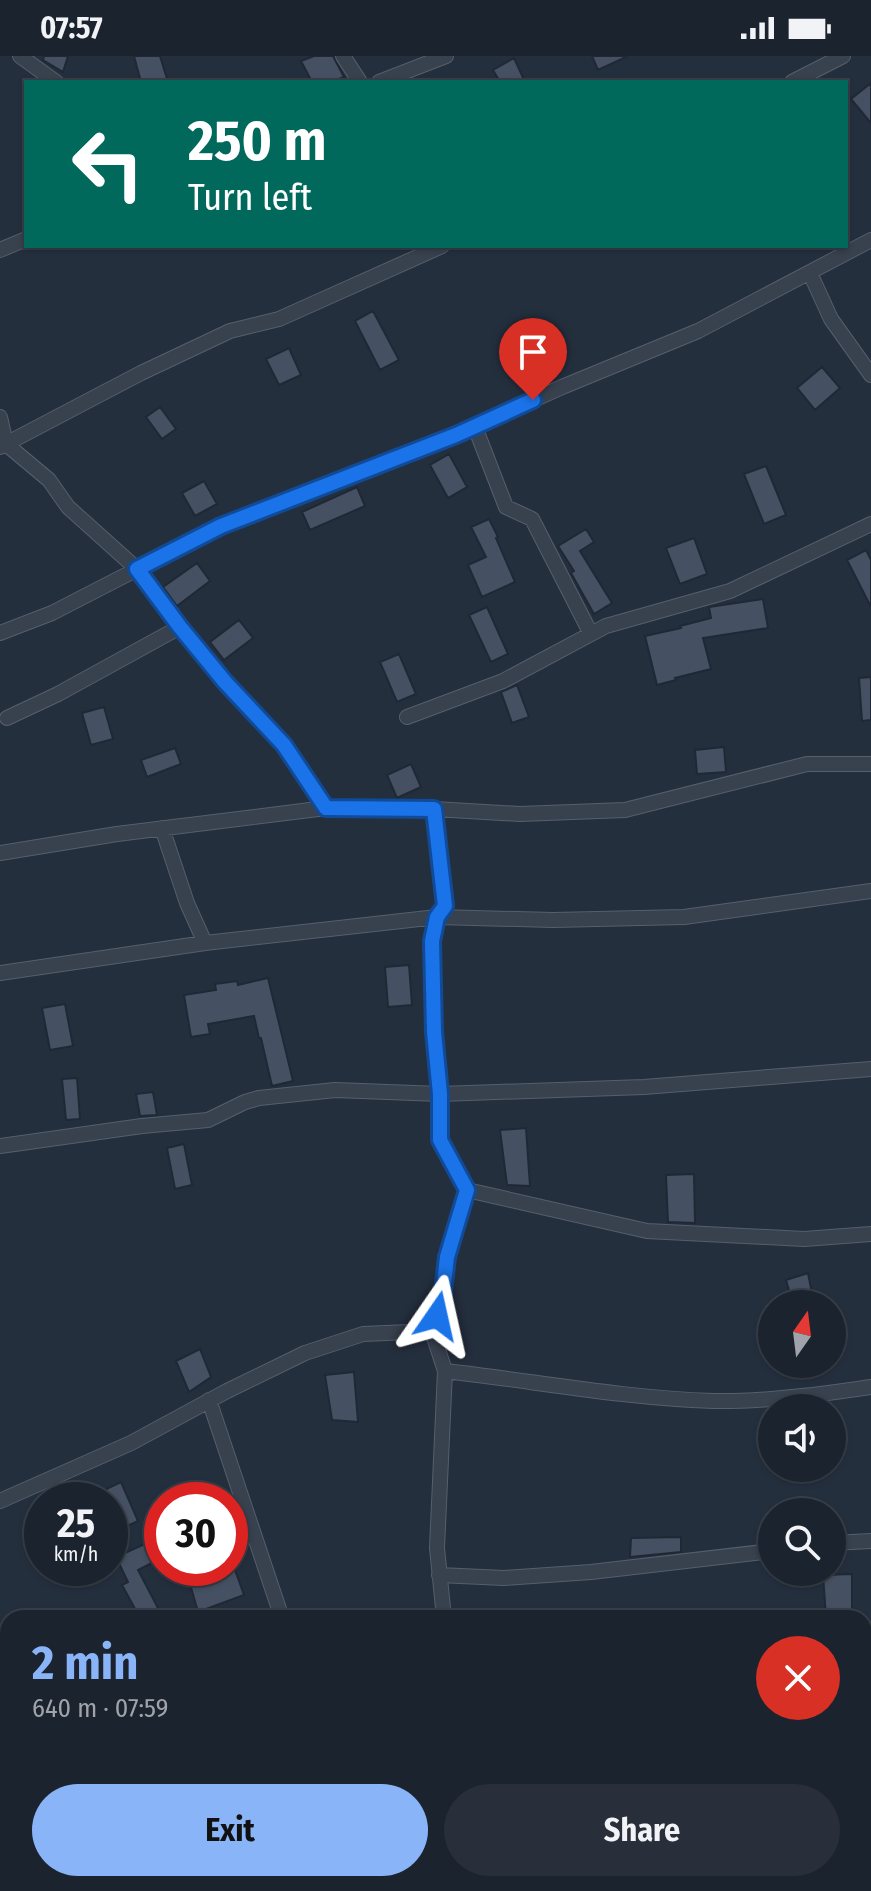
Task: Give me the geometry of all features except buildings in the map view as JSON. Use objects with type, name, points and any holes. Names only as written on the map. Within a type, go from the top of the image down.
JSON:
[{"type":"street","points":[[20,56],[53,80]]},
{"type":"street","points":[[343,56],[359,80]]},
{"type":"street","points":[[384,80],[446,56]]},
{"type":"street","points":[[796,80],[843,56]]},
{"type":"street","points":[[0,250],[24,240]]},
{"type":"street","points":[[0,633],[52,613],[221,526],[475,427],[698,331],[871,240]]},
{"type":"street","points":[[3,446],[141,373],[230,331],[279,319],[438,248]]},
{"type":"street","points":[[810,273],[831,319],[871,375]]},
{"type":"street","points":[[0,417],[3,446],[49,480],[68,507],[137,569],[225,682],[284,745],[326,808]]},
{"type":"street","points":[[475,427],[506,507],[532,519],[591,634]]},
{"type":"street","points":[[407,717],[503,681],[606,626],[730,591],[871,524]]},
{"type":"street","points":[[7,718],[58,694],[180,627]]},
{"type":"street","points":[[0,853],[162,828],[326,808],[520,814],[625,810],[807,764],[871,764]]},
{"type":"street","points":[[434,809],[445,906],[437,917],[432,941],[440,1140],[467,1190],[447,1257],[442,1301],[432,1331],[445,1371],[437,1548],[443,1610]]},
{"type":"street","points":[[162,828],[187,903],[205,943]]},
{"type":"street","points":[[0,973],[205,943],[437,917],[553,920],[684,917],[871,891]]},
{"type":"street","points":[[0,1146],[208,1120],[259,1098],[335,1090],[440,1094],[644,1087],[871,1069]]},
{"type":"street","points":[[467,1190],[647,1231],[804,1239],[871,1234]]},
{"type":"street","points":[[0,1501],[131,1443],[305,1353],[363,1334],[432,1331]]},
{"type":"street","points":[[445,1371],[598,1391],[714,1401],[772,1399],[871,1387]]},
{"type":"street","points":[[209,1400],[279,1610]]},
{"type":"street","points":[[846,1542],[871,1541]]},
{"type":"street","points":[[439,1575],[504,1578],[591,1572],[758,1553]]},
{"type":"route","points":[[437,1316],[442,1301],[447,1257],[467,1190],[440,1140],[432,941],[437,917],[445,906],[434,809],[326,808],[284,745],[225,682],[137,569],[221,526],[456,435],[533,400]]}]
